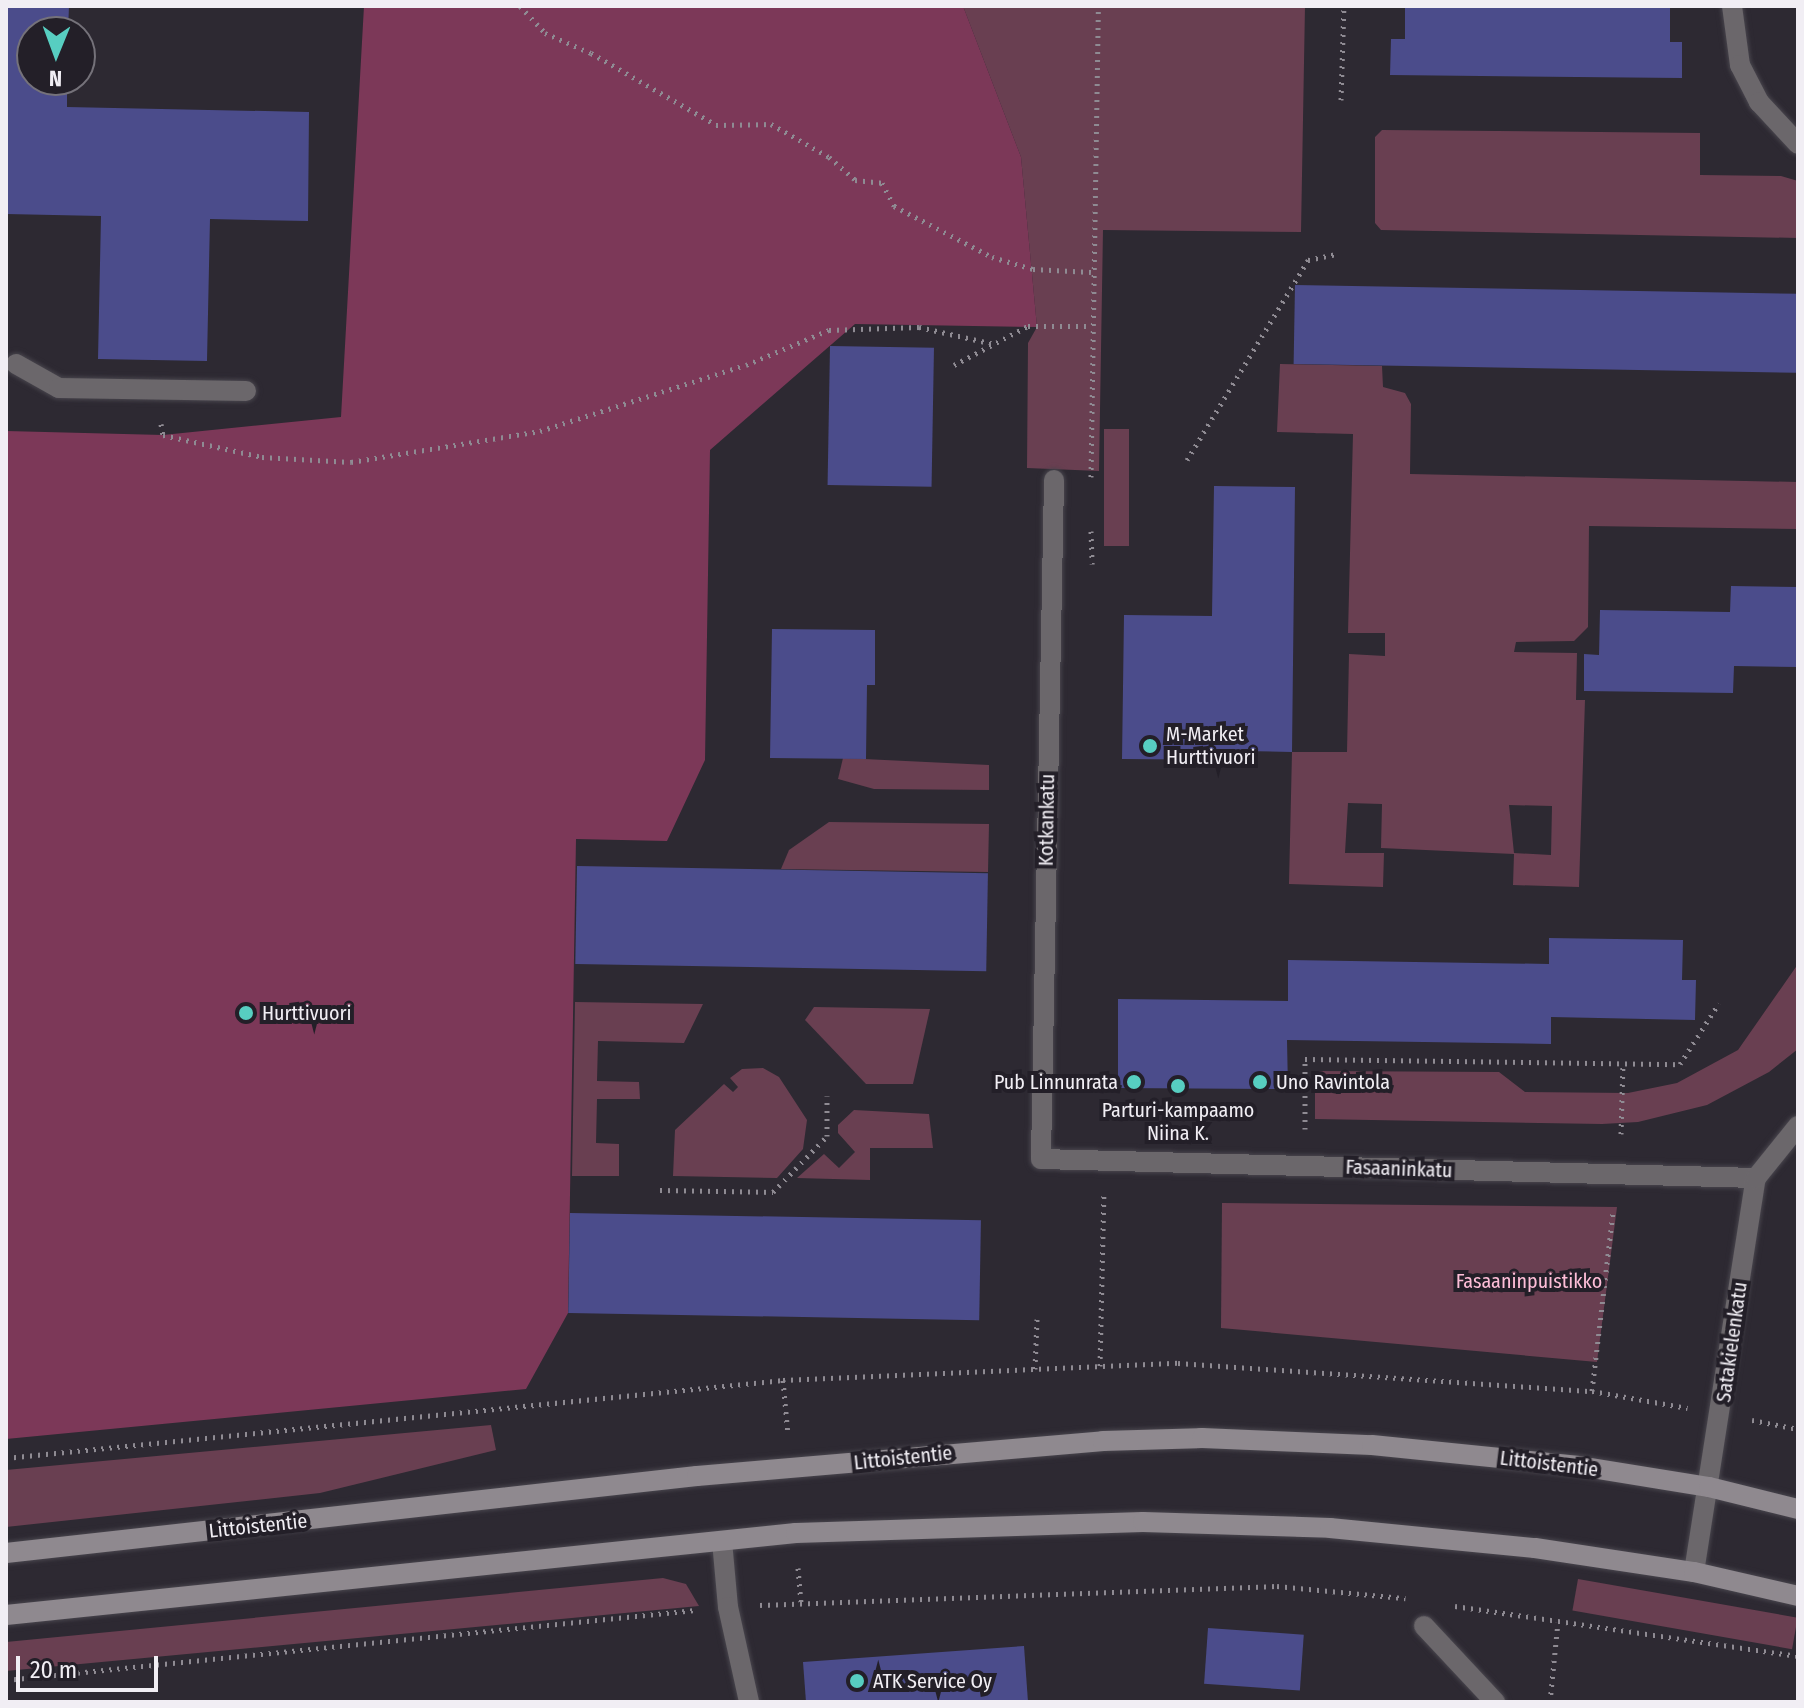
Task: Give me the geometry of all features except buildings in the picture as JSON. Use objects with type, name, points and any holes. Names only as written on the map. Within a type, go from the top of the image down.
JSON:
[{"type":"main road","name":"Littoistentie","points":[[6,1553],[697,1476],[1103,1441],[1202,1438],[1372,1445],[1579,1466],[1709,1487],[1798,1509]]},
{"type":"main road","points":[[6,1615],[722,1541],[980,1524],[1314,1527],[1535,1548],[1694,1572],[1798,1596]]},
{"type":"street","points":[[1732,6],[1740,65],[1759,102],[1798,144]]},
{"type":"street","points":[[16,364],[59,388],[246,391]]},
{"type":"street","name":"Kotkankatu","points":[[1041,1159],[1054,480]]},
{"type":"street","points":[[1756,1178],[1798,1126]]},
{"type":"street","name":"Fasaaninkatu","points":[[1041,1159],[1756,1178]]},
{"type":"street","name":"Satakielenkatu","points":[[1694,1572],[1756,1178]]},
{"type":"street","points":[[722,1541],[728,1607],[749,1702]]},
{"type":"street","points":[[1424,1626],[1495,1702]]},
{"type":"path","points":[[520,6],[545,33],[716,125],[771,124],[829,157],[855,180],[882,183],[894,206],[992,257],[1033,269],[1091,272]]},
{"type":"path","points":[[1091,489],[1091,272],[1098,6]]},
{"type":"path","points":[[1341,100],[1344,6]]},
{"type":"path","points":[[1187,460],[1308,260],[1336,254]]},
{"type":"path","points":[[954,365],[1028,326],[1091,326]]},
{"type":"path","points":[[152,389],[163,435],[262,457],[351,462],[540,431],[746,365],[829,330],[919,327],[994,344]]},
{"type":"path","points":[[1091,519],[1092,564]]},
{"type":"path","points":[[1305,1129],[1305,1059],[1680,1064],[1719,1003]]},
{"type":"path","points":[[1621,1134],[1623,1063]]},
{"type":"path","points":[[660,1190],[773,1192],[827,1136],[827,1096]]},
{"type":"path","points":[[1100,1366],[1104,1189]]},
{"type":"path","points":[[1592,1391],[1613,1213]]},
{"type":"path","points":[[1035,1369],[1037,1319]]},
{"type":"path","points":[[6,1458],[783,1380],[1178,1363],[1592,1391],[1633,1398]]},
{"type":"path","points":[[783,1380],[788,1440]]},
{"type":"path","points":[[1790,1427],[1798,1429]]},
{"type":"path","points":[[798,1568],[801,1602]]},
{"type":"path","points":[[6,1680],[801,1602],[1277,1586],[1409,1599]]},
{"type":"path","points":[[1438,1603],[1798,1656]]},
{"type":"path","points":[[1550,1702],[1558,1622]]},
{"type":"green space","points":[[963,6],[1305,6],[1301,232],[1103,230],[1099,471],[1027,468],[1028,343],[1037,327],[1021,157]]},
{"type":"green space","points":[[1382,130],[1700,133],[1700,175],[1781,176],[1798,181],[1798,238],[1381,230],[1375,223],[1375,137]]},
{"type":"green space","points":[[1280,364],[1382,366],[1383,387],[1405,393],[1411,404],[1410,474],[1798,482],[1798,529],[1589,526],[1588,627],[1574,641],[1516,642],[1514,652],[1577,653],[1576,700],[1585,700],[1579,887],[1513,885],[1514,854],[1381,848],[1382,804],[1348,803],[1345,853],[1384,853],[1383,887],[1289,884],[1292,752],[1347,752],[1349,654],[1385,656],[1385,633],[1348,633],[1353,434],[1277,432]],"holes":[[[1509,805],[1552,806],[1551,855],[1514,853]]]},
{"type":"green space","points":[[1104,429],[1129,429],[1129,546],[1104,546]]},
{"type":"green space","points":[[843,758],[989,765],[989,790],[874,789],[838,779]]},
{"type":"green space","points":[[829,822],[989,824],[988,872],[781,869],[789,850]]},
{"type":"green space","points":[[1798,964],[1798,1049],[1769,1072],[1707,1105],[1638,1122],[1602,1124],[1315,1119],[1315,1071],[1499,1072],[1525,1092],[1628,1093],[1677,1083],[1738,1050]]},
{"type":"green space","points":[[575,1002],[703,1004],[684,1043],[598,1041],[597,1081],[639,1082],[640,1099],[597,1099],[596,1143],[619,1144],[619,1176],[572,1176]]},
{"type":"green space","points":[[814,1007],[930,1009],[913,1084],[866,1084],[805,1020]]},
{"type":"green space","points":[[763,1068],[779,1077],[807,1120],[803,1149],[777,1178],[673,1176],[675,1130],[724,1084],[733,1092],[738,1087],[730,1078],[742,1069]]},
{"type":"green space","points":[[854,1110],[929,1114],[933,1148],[870,1148],[870,1180],[797,1178],[824,1154],[839,1168],[855,1152],[838,1133],[838,1125]]},
{"type":"green space","name":"Fasaaninpuistikko","points":[[1222,1203],[1617,1207],[1597,1362],[1221,1328]]},
{"type":"green space","points":[[491,1425],[496,1450],[320,1493],[6,1527],[6,1470]]},
{"type":"green space","points":[[663,1578],[686,1584],[699,1606],[6,1671],[6,1642]]},
{"type":"green space","points":[[1578,1579],[1798,1618],[1792,1649],[1572,1611]]},
{"type":"shaded area","points":[[364,6],[963,6],[1021,157],[1037,327],[855,324],[710,450],[705,760],[667,841],[576,839],[568,1313],[526,1389],[6,1439],[6,431],[163,435],[341,417]]},
{"type":"place","name":"M-Market Hurttivuori","points":[[1150,746]]},
{"type":"place","name":"Hurttivuori","points":[[246,1013]]},
{"type":"place","name":"Pub Linnunrata","points":[[1134,1082]]},
{"type":"place","name":"Uno Ravintola","points":[[1260,1082]]},
{"type":"place","name":"Parturi-kampaamo Niina K.","points":[[1178,1086]]},
{"type":"place","name":"ATK Service Oy","points":[[857,1681]]}]
